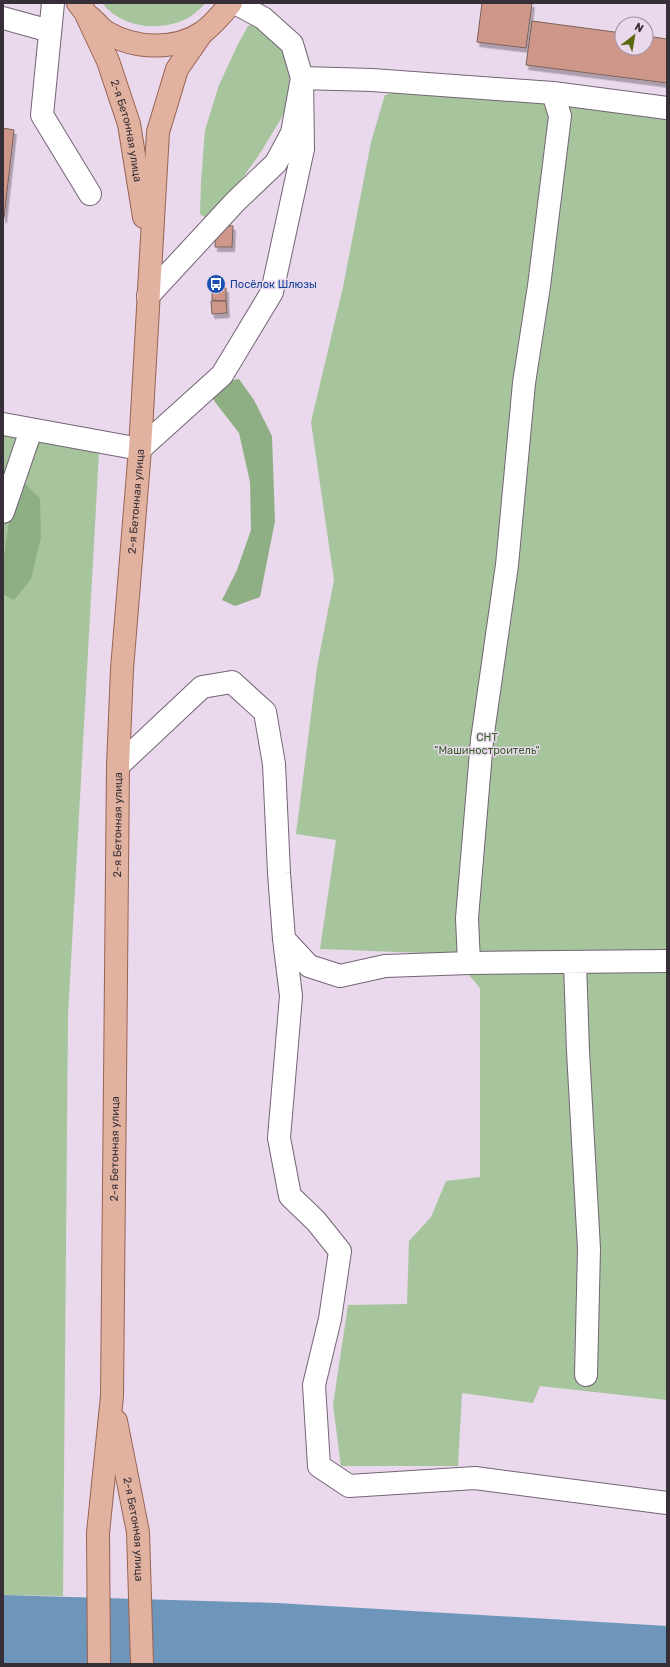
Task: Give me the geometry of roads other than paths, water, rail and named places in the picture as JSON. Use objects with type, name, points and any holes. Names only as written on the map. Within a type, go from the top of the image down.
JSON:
[{"type":"main road","points":[[81,6],[106,31],[132,43],[160,46],[182,42],[202,33],[219,19],[230,3]]},
{"type":"main road","name":"2-я Бетонная улица","points":[[81,6],[108,61],[129,124],[151,255]]},
{"type":"main road","name":"2-я Бетонная улица","points":[[99,1664],[98,1533],[112,1396],[118,766],[122,669],[140,449],[158,132],[177,69],[202,33]]},
{"type":"main road","name":"2-я Бетонная улица","points":[[112,1396],[138,1532],[142,1664]]},
{"type":"lane","points":[[53,3],[42,115],[90,194]]},
{"type":"lane","points":[[3,424],[140,449],[222,375],[272,292],[303,148],[302,78],[292,44],[263,18],[235,3]]},
{"type":"lane","points":[[3,18],[50,31]]},
{"type":"lane","points":[[302,78],[372,80],[553,93],[667,108]]},
{"type":"lane","points":[[148,296],[236,201],[276,164],[292,133],[302,78]]},
{"type":"lane","points":[[469,963],[467,918],[482,740],[507,565],[524,383],[539,286],[560,116],[553,93]]},
{"type":"lane","points":[[3,512],[31,430]]},
{"type":"lane","points":[[118,766],[202,687],[232,682],[265,712],[274,764],[279,873],[284,939],[291,996],[279,1138],[290,1196],[316,1222],[340,1251],[330,1319],[314,1385],[319,1466],[349,1486],[475,1478],[667,1503]]},
{"type":"lane","points":[[284,939],[309,966],[340,976],[385,966],[469,963],[667,960]]},
{"type":"lane","points":[[575,962],[578,1051],[589,1249],[586,1375]]},
{"type":"water","points":[[3,1595],[277,1603],[667,1626],[667,1664],[3,1664]]},
{"type":"place","name":"Посёлок Шлюзы","points":[[216,284]]},
{"type":"park label","name":"СНТ \"Машиностроитель\"","points":[[487,743]]}]
